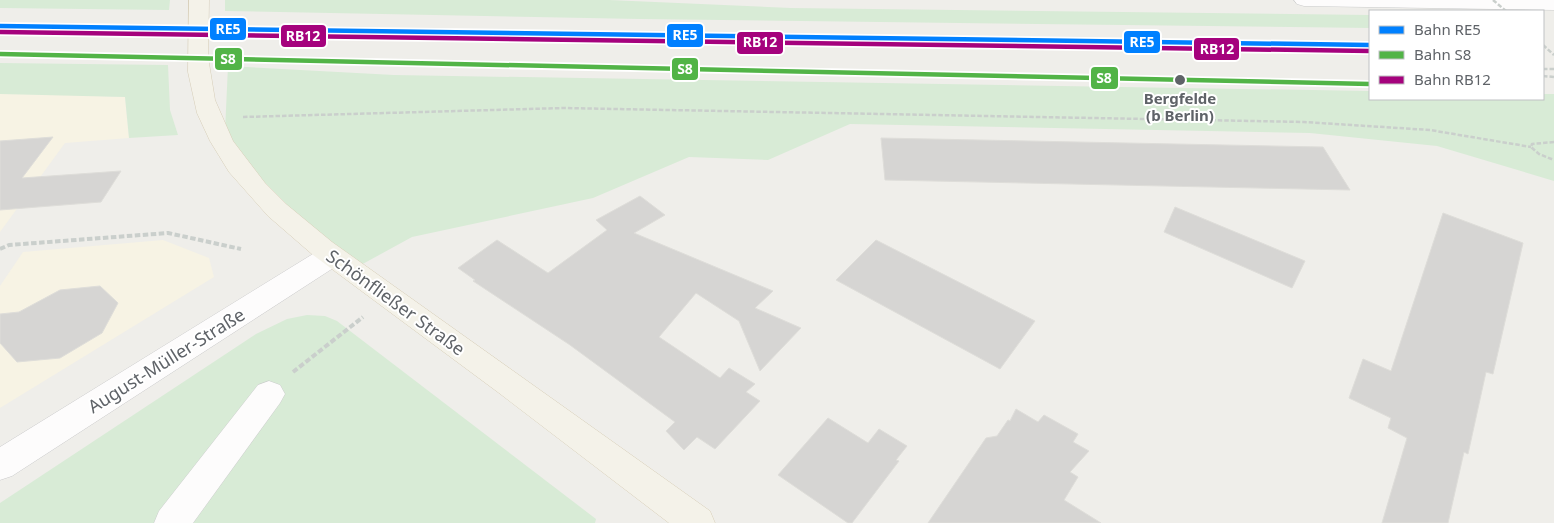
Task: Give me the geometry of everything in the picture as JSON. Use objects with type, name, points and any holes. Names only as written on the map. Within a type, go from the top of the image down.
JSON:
[{"type":"main road","name":"Schönfließer Straße","points":[[199,5],[200,65],[203,96],[210,118],[229,150],[261,194],[289,223],[331,256],[697,523]]},
{"type":"street","points":[[1304,0],[1554,4]]},
{"type":"street","name":"August-Müller-Straße","points":[[0,465],[331,256]]},
{"type":"street","points":[[172,523],[268,394]]},
{"type":"path","points":[[1493,0],[1505,10]]},
{"type":"path","points":[[1544,46],[1554,55]]},
{"type":"path","points":[[210,118],[564,108],[1304,122],[1411,128],[1450,133],[1531,147],[1539,154],[1554,160]]},
{"type":"path","points":[[1531,147],[1532,144],[1537,142],[1554,142]]},
{"type":"path","points":[[0,249],[9,245],[168,232],[182,234],[214,246],[241,248]]},
{"type":"path","points":[[268,394],[308,358],[390,298]]},
{"type":"shaded area","points":[[0,94],[125,97],[129,138],[65,143],[0,232]]},
{"type":"shaded area","points":[[163,240],[209,258],[214,277],[0,408],[0,286],[23,252]]},
{"type":"green space","points":[[0,0],[170,0],[169,10],[0,8]]},
{"type":"green space","points":[[225,0],[609,0],[791,8],[1369,15],[1369,28],[640,19],[225,11]]},
{"type":"green space","points":[[0,63],[168,65],[170,110],[178,135],[129,138],[125,97],[0,94]]},
{"type":"green space","points":[[228,66],[394,75],[1369,91],[1369,100],[1544,100],[1544,94],[1554,94],[1554,181],[1437,146],[1310,133],[850,124],[768,160],[689,157],[593,198],[412,237],[359,266],[280,203],[225,131]]},
{"type":"green space","points":[[307,315],[325,316],[337,321],[596,519],[595,523],[0,523],[0,503],[256,334],[287,319]]},
{"type":"building","points":[[53,137],[22,178],[121,171],[101,202],[0,210],[0,141]]},
{"type":"building","points":[[881,138],[1323,147],[1350,190],[885,180]]},
{"type":"building","points":[[640,196],[665,215],[634,233],[773,291],[755,308],[801,328],[760,371],[739,321],[696,293],[659,337],[720,378],[729,368],[755,384],[746,392],[760,401],[715,449],[697,437],[684,450],[666,431],[675,422],[570,345],[473,281],[475,280],[458,268],[497,240],[548,273],[607,230],[596,220]]},
{"type":"building","points":[[1175,207],[1305,261],[1292,288],[1164,232]]},
{"type":"building","points":[[1443,213],[1523,243],[1493,374],[1486,372],[1468,454],[1464,452],[1448,523],[1382,523],[1407,438],[1388,428],[1391,418],[1349,398],[1363,359],[1391,371]]},
{"type":"building","points":[[876,240],[1035,321],[1000,369],[836,280]]},
{"type":"building","points":[[100,286],[118,303],[102,333],[60,358],[17,362],[0,343],[0,314],[19,312],[60,290]]},
{"type":"building","points":[[1016,409],[1038,422],[1044,415],[1078,434],[1073,442],[1089,451],[1070,472],[1078,477],[1064,500],[1101,523],[928,523],[986,438],[997,436],[1008,420],[1010,421]]},
{"type":"building","points":[[828,418],[868,443],[879,429],[907,446],[896,460],[899,461],[852,523],[848,523],[778,475]]},
{"type":"rail line","name":"RE5","points":[[0,26],[1369,45]]},
{"type":"rail line","name":"RB12","points":[[0,32],[1369,51]]},
{"type":"rail line","name":"S8","points":[[0,54],[1369,84]]},
{"type":"place","name":"Bergfelde (b Berlin)","points":[[1180,80]]}]
